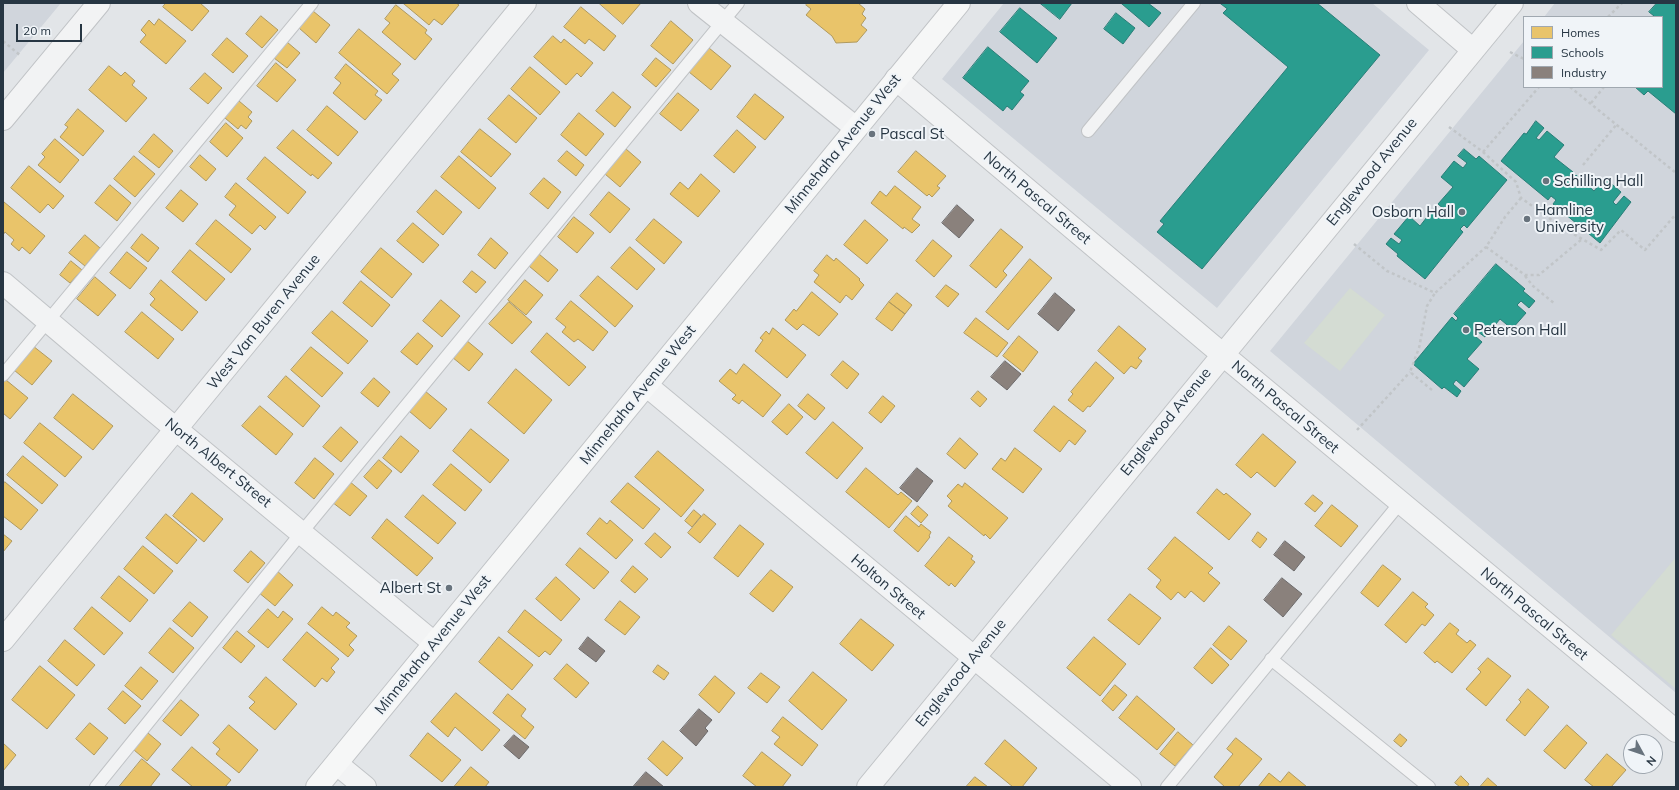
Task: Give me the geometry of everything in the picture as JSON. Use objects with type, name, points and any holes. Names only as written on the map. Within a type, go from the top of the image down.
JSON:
[{"type":"street","points":[[3,119],[99,3]]},
{"type":"street","name":"West Van Buren Avenue","points":[[3,640],[525,3]]},
{"type":"street","points":[[698,3],[856,128]]},
{"type":"street","name":"Minnehaha Avenue West","points":[[317,787],[959,3]]},
{"type":"street","points":[[1418,3],[1473,50]]},
{"type":"street","name":"Englewood Avenue","points":[[868,787],[1222,354],[1512,3]]},
{"type":"street","name":"North Pascal Street","points":[[896,79],[1222,354],[1676,732]]},
{"type":"street","name":"North Albert Street","points":[[3,283],[434,643]]},
{"type":"street","name":"Holton Street","points":[[646,386],[1130,787]]},
{"type":"street","points":[[337,764],[365,787]]},
{"type":"lane","points":[[3,375],[312,3]]},
{"type":"lane","points":[[96,787],[302,532],[738,3]]},
{"type":"lane","points":[[1088,131],[1194,3]]},
{"type":"lane","points":[[1166,787],[1400,503]]},
{"type":"lane","points":[[1271,660],[1429,787]]},
{"type":"path","points":[[1609,16],[1622,3]]},
{"type":"path","points":[[3,41],[21,56]]},
{"type":"path","points":[[1510,52],[1523,58]]},
{"type":"path","points":[[1484,152],[1538,88]]},
{"type":"path","points":[[1571,88],[1618,124],[1676,173]]},
{"type":"path","points":[[1591,103],[1603,88]]},
{"type":"path","points":[[1584,165],[1618,124]]},
{"type":"path","points":[[1449,127],[1484,152],[1516,182],[1521,198],[1563,228],[1601,250],[1621,230],[1645,250],[1676,214]]},
{"type":"path","points":[[1357,430],[1410,372],[1419,348],[1427,306],[1435,293],[1486,247],[1505,217],[1521,198]]},
{"type":"path","points":[[1525,275],[1539,275],[1582,239]]},
{"type":"path","points":[[1354,244],[1387,271],[1435,293]]},
{"type":"path","points":[[1486,247],[1525,275],[1533,286],[1555,304]]},
{"type":"path","points":[[1410,372],[1432,390]]},
{"type":"shaded area","points":[[3,3],[61,3],[3,73]]},
{"type":"shaded area","points":[[1004,3],[1372,3],[1429,50],[1217,308],[942,79]]},
{"type":"shaded area","name":"Hamline University","points":[[1555,3],[1676,3],[1676,693],[1270,351],[1523,42],[1523,88],[1663,88],[1663,16],[1545,16]]},
{"type":"shaded area","points":[[1350,288],[1385,315],[1340,371],[1304,343]]},
{"type":"shaded area","points":[[1676,557],[1676,689],[1611,635]]},
{"type":"building: Homes","points":[[166,3],[200,3],[209,11],[192,31],[163,7]]},
{"type":"building: Homes","points":[[456,3],[459,5],[442,25],[434,19],[429,25],[404,4]]},
{"type":"building: Homes","points":[[599,3],[641,3],[623,24]]},
{"type":"building: Homes","points":[[808,3],[858,3],[865,9],[862,14],[866,18],[861,25],[867,30],[857,42],[836,43],[832,36],[806,15],[811,9],[806,5]]},
{"type":"building: Homes","points":[[396,5],[427,30],[425,33],[432,39],[415,60],[382,32],[390,23],[385,19]]},
{"type":"building: Homes","points":[[581,7],[616,36],[604,51],[589,39],[585,44],[564,27]]},
{"type":"building: Homes","points":[[313,11],[330,25],[316,43],[299,28]]},
{"type":"building: Homes","points":[[261,16],[278,30],[262,48],[246,34]]},
{"type":"building: Homes","points":[[159,19],[186,41],[166,64],[140,42],[146,35],[141,30],[149,20],[154,25]]},
{"type":"building: Homes","points":[[671,21],[693,40],[673,64],[651,46]]},
{"type":"building: Homes","points":[[359,29],[401,64],[392,74],[399,80],[387,94],[339,53]]},
{"type":"building: Homes","points":[[553,36],[561,43],[564,39],[593,63],[581,77],[577,73],[566,85],[534,57]]},
{"type":"building: Homes","points":[[227,38],[248,56],[233,73],[212,55]]},
{"type":"building: Homes","points":[[287,42],[300,53],[287,68],[274,58]]},
{"type":"building: Homes","points":[[709,48],[731,66],[711,90],[689,72]]},
{"type":"building: Homes","points":[[656,58],[671,70],[656,87],[642,75]]},
{"type":"building: Homes","points":[[276,63],[296,80],[277,102],[257,86]]},
{"type":"building: Homes","points":[[346,64],[378,91],[375,95],[382,100],[365,120],[333,93],[341,83],[335,78]]},
{"type":"building: Homes","points":[[109,66],[121,76],[125,72],[135,81],[132,85],[147,98],[126,122],[89,90]]},
{"type":"building: Homes","points":[[530,67],[560,92],[540,115],[511,89]]},
{"type":"building: Homes","points":[[205,73],[222,88],[208,104],[190,89]]},
{"type":"building: Homes","points":[[613,92],[631,107],[615,127],[596,111]]},
{"type":"building: Homes","points":[[678,93],[699,110],[681,131],[660,114]]},
{"type":"building: Homes","points":[[755,94],[784,117],[765,140],[737,117]]},
{"type":"building: Homes","points":[[509,95],[537,118],[516,143],[488,119]]},
{"type":"building: Homes","points":[[239,101],[252,112],[248,117],[252,121],[246,129],[241,125],[238,129],[225,118]]},
{"type":"building: Homes","points":[[327,106],[358,132],[338,156],[307,130]]},
{"type":"building: Homes","points":[[78,109],[104,131],[83,156],[60,137],[68,127],[65,125]]},
{"type":"building: Homes","points":[[579,113],[604,134],[586,156],[561,135]]},
{"type":"building: Homes","points":[[226,123],[243,138],[227,157],[210,142]]},
{"type":"building: Homes","points":[[480,129],[511,154],[491,177],[461,152]]},
{"type":"building: Homes","points":[[293,130],[332,163],[318,179],[312,174],[311,176],[277,148]]},
{"type":"building: Homes","points":[[737,130],[756,147],[734,173],[714,156]]},
{"type":"building: Homes","points":[[154,134],[173,151],[159,168],[139,152]]},
{"type":"building: Homes","points":[[55,139],[79,160],[60,183],[38,165],[45,157],[42,154]]},
{"type":"building: Homes","points":[[626,149],[641,162],[620,187],[605,174]]},
{"type":"building: Homes","points":[[567,151],[584,165],[576,176],[558,161]]},
{"type":"building: Homes","points":[[916,151],[946,176],[937,186],[940,188],[932,197],[929,194],[927,196],[898,172]]},
{"type":"building: Homes","points":[[200,155],[216,169],[206,181],[190,167]]},
{"type":"building: Homes","points":[[134,156],[155,174],[135,197],[114,179]]},
{"type":"building: Homes","points":[[459,156],[496,188],[479,209],[441,177]]},
{"type":"building: Homes","points":[[265,157],[306,192],[288,214],[247,179]]},
{"type":"building: Homes","points":[[29,166],[64,196],[53,209],[48,204],[40,213],[11,188]]},
{"type":"building: Homes","points":[[701,174],[720,191],[698,217],[670,194],[680,182],[688,189]]},
{"type":"building: Homes","points":[[544,178],[561,192],[548,209],[530,194]]},
{"type":"building: Homes","points":[[236,183],[276,217],[265,230],[260,225],[252,234],[229,215],[236,206],[225,197]]},
{"type":"building: Homes","points":[[110,185],[131,203],[117,221],[95,203]]},
{"type":"building: Homes","points":[[895,186],[921,207],[912,219],[920,225],[912,233],[904,227],[903,229],[871,203],[880,191],[886,196]]},
{"type":"building: Homes","points":[[181,190],[198,204],[183,222],[166,208]]},
{"type":"building: Homes","points":[[436,190],[462,212],[443,235],[417,212]]},
{"type":"building: Homes","points":[[609,192],[630,209],[610,233],[590,215]]},
{"type":"building: Homes","points":[[4,202],[45,236],[30,254],[22,247],[19,251],[11,244],[14,240],[5,232],[3,235]]},
{"type":"building: Homes","points":[[574,217],[594,233],[577,253],[558,237]]},
{"type":"building: Homes","points":[[654,219],[682,242],[664,264],[636,240]]},
{"type":"building: Homes","points":[[216,220],[251,249],[231,273],[196,244]]},
{"type":"building: Homes","points":[[865,220],[888,240],[867,264],[844,245]]},
{"type":"building: Homes","points":[[413,223],[439,245],[423,263],[397,241]]},
{"type":"building: Homes","points":[[1001,229],[1023,247],[1003,271],[1007,275],[996,288],[970,266]]},
{"type":"building: Homes","points":[[142,234],[159,248],[148,262],[131,248]]},
{"type":"building: Homes","points":[[85,235],[100,248],[85,266],[69,253]]},
{"type":"building: Homes","points":[[491,238],[508,253],[495,269],[478,255]]},
{"type":"building: Homes","points":[[933,240],[952,256],[934,277],[916,261]]},
{"type":"building: Homes","points":[[630,247],[655,269],[637,290],[611,268]]},
{"type":"building: Homes","points":[[381,248],[412,274],[392,298],[361,272]]},
{"type":"building: Homes","points":[[190,250],[225,279],[206,301],[172,272]]},
{"type":"building: Homes","points":[[127,252],[147,268],[130,289],[110,273]]},
{"type":"building: Homes","points":[[539,254],[558,270],[548,282],[529,266]]},
{"type":"building: Homes","points":[[827,255],[834,261],[836,258],[860,279],[859,280],[864,285],[852,300],[846,295],[840,303],[814,282],[819,275],[814,271]]},
{"type":"building: Homes","points":[[1030,259],[1052,278],[1008,330],[986,312]]},
{"type":"building: Homes","points":[[71,261],[82,270],[70,283],[60,275]]},
{"type":"building: Homes","points":[[472,271],[486,282],[476,293],[463,282]]},
{"type":"building: Homes","points":[[598,276],[633,306],[615,327],[580,296]]},
{"type":"building: Homes","points":[[95,277],[116,295],[98,316],[77,299]]},
{"type":"building: Homes","points":[[161,280],[198,312],[182,331],[150,305],[155,299],[150,294]]},
{"type":"building: Homes","points":[[525,280],[543,295],[526,315],[508,300]]},
{"type":"building: Homes","points":[[361,281],[390,305],[372,327],[343,303]]},
{"type":"building: Homes","points":[[946,285],[959,294],[948,307],[936,297]]},
{"type":"building: Homes","points":[[812,292],[838,314],[819,336],[803,324],[797,330],[785,320],[794,309],[796,311]]},
{"type":"building: Homes","points":[[897,293],[912,305],[905,314],[889,302]]},
{"type":"building: Homes","points":[[441,300],[460,316],[442,337],[423,321]]},
{"type":"building: Homes","points":[[571,301],[608,332],[593,351],[578,339],[574,342],[562,332],[566,327],[556,319]]},
{"type":"building: Homes","points":[[509,302],[532,322],[512,344],[489,324]]},
{"type":"building: Homes","points":[[889,302],[905,314],[892,331],[876,319]]},
{"type":"building: Homes","points":[[332,311],[368,341],[348,364],[312,333]]},
{"type":"building: Homes","points":[[142,312],[174,339],[158,359],[125,332]]},
{"type":"building: Homes","points":[[976,318],[1008,343],[997,357],[964,333]]},
{"type":"building: Homes","points":[[1119,326],[1146,349],[1138,358],[1142,361],[1136,369],[1131,366],[1124,374],[1098,351]]},
{"type":"building: Homes","points":[[773,328],[806,355],[787,378],[755,351],[763,340],[760,338],[766,331],[769,334]]},
{"type":"building: Homes","points":[[418,333],[433,346],[417,365],[401,352]]},
{"type":"building: Homes","points":[[547,333],[586,367],[569,386],[531,352]]},
{"type":"building: Homes","points":[[1019,336],[1038,352],[1023,372],[1003,356]]},
{"type":"building: Homes","points":[[466,340],[483,354],[469,371],[452,357]]},
{"type":"building: Homes","points":[[33,346],[52,361],[32,385],[14,370]]},
{"type":"building: Homes","points":[[311,347],[343,373],[322,397],[291,370]]},
{"type":"building: Homes","points":[[843,361],[859,374],[847,389],[831,375]]},
{"type":"building: Homes","points":[[1096,362],[1114,378],[1090,407],[1088,406],[1083,412],[1068,400],[1073,394],[1071,392]]},
{"type":"building: Homes","points":[[744,364],[781,395],[763,417],[742,400],[739,404],[732,399],[736,395],[719,381],[730,369],[736,374]]},
{"type":"building: Homes","points":[[516,369],[552,400],[524,434],[488,403]]},
{"type":"building: Homes","points":[[286,376],[320,406],[303,427],[268,397]]},
{"type":"building: Homes","points":[[374,378],[390,392],[378,407],[361,393]]},
{"type":"building: Homes","points":[[6,380],[28,398],[10,419],[3,413],[3,383]]},
{"type":"building: Homes","points":[[425,391],[447,409],[430,429],[409,411]]},
{"type":"building: Homes","points":[[978,391],[987,399],[980,407],[971,399]]},
{"type":"building: Homes","points":[[73,394],[113,426],[93,450],[54,418]]},
{"type":"building: Homes","points":[[808,394],[825,408],[815,420],[798,406]]},
{"type":"building: Homes","points":[[883,396],[895,406],[881,423],[869,413]]},
{"type":"building: Homes","points":[[789,404],[803,417],[787,435],[772,422]]},
{"type":"building: Homes","points":[[260,406],[293,434],[276,455],[242,426]]},
{"type":"building: Homes","points":[[1054,406],[1086,431],[1075,445],[1069,440],[1060,452],[1034,431]]},
{"type":"building: Homes","points":[[833,422],[863,448],[837,479],[806,453]]},
{"type":"building: Homes","points":[[40,423],[82,457],[65,477],[24,443]]},
{"type":"building: Homes","points":[[341,427],[358,442],[341,462],[323,447]]},
{"type":"building: Homes","points":[[471,429],[509,460],[490,483],[453,451]]},
{"type":"building: Homes","points":[[1263,434],[1296,462],[1275,487],[1257,472],[1251,478],[1236,465]]},
{"type":"building: Homes","points":[[401,436],[419,451],[401,473],[383,458]]},
{"type":"building: Homes","points":[[960,438],[978,454],[965,469],[947,454]]},
{"type":"building: Homes","points":[[1015,448],[1042,469],[1023,493],[992,469],[1001,458],[1005,461]]},
{"type":"building: Homes","points":[[658,451],[704,490],[681,517],[635,477]]},
{"type":"building: Homes","points":[[23,456],[58,485],[42,504],[7,475]]},
{"type":"building: Homes","points":[[315,458],[334,474],[314,499],[295,483]]},
{"type":"building: Homes","points":[[379,460],[392,471],[377,489],[364,477]]},
{"type":"building: Homes","points":[[451,464],[482,490],[465,511],[433,485]]},
{"type":"building: Homes","points":[[866,468],[898,495],[901,492],[912,501],[889,528],[846,492]]},
{"type":"building: Homes","points":[[349,481],[367,496],[350,516],[332,502]]},
{"type":"building: Homes","points":[[5,482],[38,510],[21,530],[3,516],[3,485]]},
{"type":"building: Homes","points":[[628,483],[660,509],[643,529],[611,502]]},
{"type":"building: Homes","points":[[965,483],[1008,518],[990,539],[985,534],[984,536],[948,506],[952,501],[947,496],[958,484],[962,487]]},
{"type":"building: Homes","points":[[1217,489],[1224,495],[1226,493],[1251,514],[1229,540],[1197,513]]},
{"type":"building: Homes","points":[[192,493],[223,519],[204,542],[173,516]]},
{"type":"building: Homes","points":[[423,495],[456,523],[438,544],[405,517]]},
{"type":"building: Homes","points":[[1313,495],[1323,503],[1315,512],[1305,504]]},
{"type":"building: Homes","points":[[1332,505],[1358,526],[1341,547],[1315,526]]},
{"type":"building: Homes","points":[[918,506],[928,515],[921,523],[911,514]]},
{"type":"building: Homes","points":[[694,510],[701,516],[692,527],[685,521]]},
{"type":"building: Homes","points":[[166,514],[197,540],[177,564],[146,538]]},
{"type":"building: Homes","points":[[704,514],[716,524],[700,543],[688,533]]},
{"type":"building: Homes","points":[[906,516],[919,527],[921,524],[931,532],[930,537],[918,552],[894,531]]},
{"type":"building: Homes","points":[[600,518],[607,524],[610,520],[633,540],[616,559],[587,534]]},
{"type":"building: Homes","points":[[387,519],[433,558],[417,576],[372,538]]},
{"type":"building: Homes","points":[[740,525],[764,544],[738,577],[714,558]]},
{"type":"building: Homes","points":[[1258,532],[1267,539],[1260,548],[1252,541]]},
{"type":"building: Homes","points":[[655,533],[671,547],[661,558],[645,544]]},
{"type":"building: Homes","points":[[3,534],[12,541],[3,552]]},
{"type":"building: Homes","points":[[949,537],[973,556],[971,559],[975,562],[955,587],[951,583],[949,586],[925,566]]},
{"type":"building: Homes","points":[[1175,537],[1213,568],[1208,573],[1220,583],[1204,602],[1191,591],[1185,598],[1178,592],[1171,600],[1156,587],[1161,580],[1148,569]]},
{"type":"building: Homes","points":[[143,546],[173,571],[154,594],[124,569]]},
{"type":"building: Homes","points":[[580,548],[609,572],[594,589],[566,565]]},
{"type":"building: Homes","points":[[251,551],[265,563],[248,583],[234,571]]},
{"type":"building: Homes","points":[[1383,565],[1401,579],[1378,607],[1361,593]]},
{"type":"building: Homes","points":[[633,566],[648,579],[635,593],[621,581]]},
{"type":"building: Homes","points":[[276,570],[293,585],[275,606],[258,592]]},
{"type":"building: Homes","points":[[771,570],[793,587],[773,612],[750,594]]},
{"type":"building: Homes","points":[[119,576],[148,600],[130,622],[101,598]]},
{"type":"building: Homes","points":[[556,577],[580,599],[561,621],[536,599]]},
{"type":"building: Homes","points":[[1413,592],[1428,604],[1425,607],[1434,615],[1425,626],[1422,624],[1406,643],[1385,625]]},
{"type":"building: Homes","points":[[1130,594],[1161,618],[1139,645],[1108,620]]},
{"type":"building: Homes","points":[[620,601],[640,617],[625,635],[605,620]]},
{"type":"building: Homes","points":[[190,602],[208,617],[192,637],[173,621]]},
{"type":"building: Homes","points":[[92,607],[123,633],[104,655],[74,629]]},
{"type":"building: Homes","points":[[322,607],[333,616],[336,612],[350,623],[346,627],[357,636],[349,645],[354,650],[348,657],[308,624]]},
{"type":"building: Homes","points":[[268,609],[278,618],[283,611],[293,619],[268,648],[248,632]]},
{"type":"building: Homes","points":[[525,610],[562,640],[550,655],[545,651],[539,657],[508,632]]},
{"type":"building: Homes","points":[[861,619],[894,645],[872,671],[840,644]]},
{"type":"building: Homes","points":[[1450,623],[1459,630],[1456,634],[1467,643],[1470,640],[1476,645],[1452,673],[1437,661],[1435,663],[1424,653]]},
{"type":"building: Homes","points":[[1229,626],[1247,641],[1231,660],[1213,645]]},
{"type":"building: Homes","points":[[170,628],[194,648],[173,673],[149,653]]},
{"type":"building: Homes","points":[[237,631],[255,646],[241,663],[223,648]]},
{"type":"building: Homes","points":[[307,632],[339,659],[331,668],[335,672],[327,682],[322,678],[315,687],[283,660]]},
{"type":"building: Homes","points":[[499,637],[533,665],[512,690],[479,662]]},
{"type":"building: Homes","points":[[1094,637],[1126,664],[1100,696],[1067,668]]},
{"type":"building: Homes","points":[[65,640],[95,665],[77,686],[48,661]]},
{"type":"building: Homes","points":[[1211,648],[1229,665],[1212,684],[1194,668]]},
{"type":"building: Homes","points":[[1488,658],[1511,676],[1486,706],[1466,689],[1481,672],[1478,669]]},
{"type":"building: Homes","points":[[567,664],[589,683],[576,698],[554,679]]},
{"type":"building: Homes","points":[[658,665],[669,673],[664,680],[653,672]]},
{"type":"building: Homes","points":[[40,666],[75,695],[47,729],[12,700]]},
{"type":"building: Homes","points":[[141,667],[158,681],[142,700],[125,686]]},
{"type":"building: Homes","points":[[813,672],[847,700],[822,730],[789,701]]},
{"type":"building: Homes","points":[[761,673],[780,687],[767,703],[748,688]]},
{"type":"building: Homes","points":[[715,676],[735,693],[719,713],[699,695]]},
{"type":"building: Homes","points":[[266,677],[297,704],[275,730],[249,708],[255,702],[249,697]]},
{"type":"building: Homes","points":[[1115,685],[1127,695],[1113,711],[1102,701]]},
{"type":"building: Homes","points":[[1528,689],[1549,707],[1525,736],[1506,720],[1521,702],[1519,700]]},
{"type":"building: Homes","points":[[123,691],[141,706],[125,724],[108,709]]},
{"type":"building: Homes","points":[[456,693],[500,730],[482,751],[455,727],[448,737],[431,722]]},
{"type":"building: Homes","points":[[508,694],[526,709],[521,716],[534,727],[525,739],[493,713]]},
{"type":"building: Homes","points":[[1137,696],[1175,729],[1157,750],[1119,718]]},
{"type":"building: Homes","points":[[181,700],[199,715],[181,736],[163,721]]},
{"type":"building: Homes","points":[[783,717],[818,745],[802,766],[774,744],[780,737],[772,731]]},
{"type":"building: Homes","points":[[90,723],[108,738],[94,755],[76,739]]},
{"type":"building: Homes","points":[[229,725],[258,750],[239,773],[216,754],[220,749],[213,743]]},
{"type":"building: Homes","points":[[1567,725],[1587,743],[1565,769],[1544,751]]},
{"type":"building: Homes","points":[[1178,732],[1193,745],[1175,766],[1160,754]]},
{"type":"building: Homes","points":[[148,733],[161,744],[147,761],[134,750]]},
{"type":"building: Homes","points":[[428,733],[461,760],[442,782],[410,756]]},
{"type":"building: Homes","points":[[1400,734],[1407,740],[1401,747],[1394,741]]},
{"type":"building: Homes","points":[[1236,738],[1262,759],[1238,787],[1225,787],[1214,777],[1233,754],[1227,749]]},
{"type":"building: Homes","points":[[1005,740],[1037,768],[1022,787],[1013,787],[985,764]]},
{"type":"building: Homes","points":[[663,741],[683,758],[667,776],[648,759]]},
{"type":"building: Homes","points":[[3,743],[16,755],[3,771]]},
{"type":"building: Homes","points":[[192,747],[231,780],[225,787],[193,787],[172,770]]},
{"type":"building: Homes","points":[[762,752],[791,775],[782,787],[757,787],[743,776]]},
{"type":"building: Homes","points":[[1607,754],[1623,767],[1623,773],[1611,787],[1594,787],[1585,780]]},
{"type":"building: Homes","points":[[142,759],[160,774],[150,787],[119,787]]},
{"type":"building: Homes","points":[[471,767],[489,782],[485,787],[454,787]]},
{"type":"building: Homes","points":[[1289,772],[1307,787],[1258,787],[1269,773],[1280,782]]},
{"type":"building: Homes","points":[[1461,776],[1469,784],[1467,787],[1460,787],[1455,783]]},
{"type":"building: Homes","points":[[975,777],[988,787],[966,787]]},
{"type":"building: Homes","points":[[1488,778],[1498,787],[1480,787]]},
{"type":"building: Schools","points":[[1040,3],[1072,3],[1060,19]]},
{"type":"building: Schools","points":[[1148,3],[1161,13],[1149,27],[1122,4]]},
{"type":"building: Schools","points":[[1220,3],[1317,3],[1380,55],[1202,269],[1157,232],[1164,224],[1160,221],[1288,67],[1223,13],[1227,9]]},
{"type":"building: Schools","points":[[1657,3],[1676,3],[1676,114],[1648,91],[1644,95],[1636,88],[1663,88],[1663,16],[1654,16],[1649,12]]},
{"type":"building: Schools","points":[[1020,8],[1057,38],[1037,63],[1000,32]]},
{"type":"building: Schools","points":[[1116,13],[1135,28],[1123,44],[1104,29]]},
{"type":"building: Schools","points":[[988,47],[1029,81],[1020,92],[1024,95],[1012,110],[1007,106],[1003,111],[963,78]]},
{"type":"building: Schools","name":"Schilling Hall","points":[[1536,121],[1544,128],[1536,138],[1539,140],[1547,131],[1564,145],[1554,157],[1573,172],[1566,180],[1569,182],[1576,175],[1594,191],[1605,178],[1621,192],[1613,202],[1616,205],[1624,196],[1631,202],[1600,243],[1553,204],[1556,200],[1551,196],[1548,200],[1501,161]]},
{"type":"building: Schools","name":"Osborn Hall","points":[[1464,149],[1476,159],[1479,156],[1507,180],[1467,228],[1464,225],[1460,229],[1463,232],[1425,279],[1397,256],[1398,254],[1386,244],[1391,238],[1399,244],[1402,240],[1394,234],[1409,216],[1420,226],[1434,208],[1441,214],[1445,210],[1438,204],[1453,187],[1441,177],[1454,161],[1463,168],[1467,163],[1458,156]]},
{"type":"building: Schools","name":"Peterson Hall","points":[[1496,264],[1525,289],[1523,291],[1535,301],[1529,308],[1521,301],[1517,305],[1526,313],[1512,329],[1500,319],[1485,337],[1478,332],[1475,336],[1482,342],[1467,359],[1479,369],[1464,387],[1456,380],[1453,384],[1461,391],[1457,397],[1444,387],[1442,389],[1413,364],[1452,317],[1456,321],[1458,318],[1454,314]]},
{"type":"building: Industry","points":[[957,205],[974,220],[959,238],[942,223]]},
{"type":"building: Industry","points":[[1055,293],[1075,310],[1058,331],[1038,314]]},
{"type":"building: Industry","points":[[1005,361],[1021,374],[1007,390],[991,377]]},
{"type":"building: Industry","points":[[917,468],[933,481],[917,502],[900,488]]},
{"type":"building: Industry","points":[[1285,541],[1305,557],[1294,571],[1274,555]]},
{"type":"building: Industry","points":[[1282,578],[1302,594],[1283,617],[1264,600]]},
{"type":"building: Industry","points":[[588,637],[605,651],[596,662],[579,649]]},
{"type":"building: Industry","points":[[699,709],[712,720],[705,728],[708,731],[696,746],[680,731]]},
{"type":"building: Industry","points":[[514,735],[529,747],[519,759],[504,746]]},
{"type":"building: Industry","points":[[646,772],[664,787],[633,787]]},
{"type":"place","name":"Pascal St","points":[[872,134]]},
{"type":"place","name":"Schilling Hall","points":[[1546,181]]},
{"type":"place","name":"Osborn Hall","points":[[1462,212]]},
{"type":"place","name":"Hamline University","points":[[1527,219]]},
{"type":"place","name":"Peterson Hall","points":[[1466,330]]},
{"type":"place","name":"Albert St","points":[[449,588]]}]
